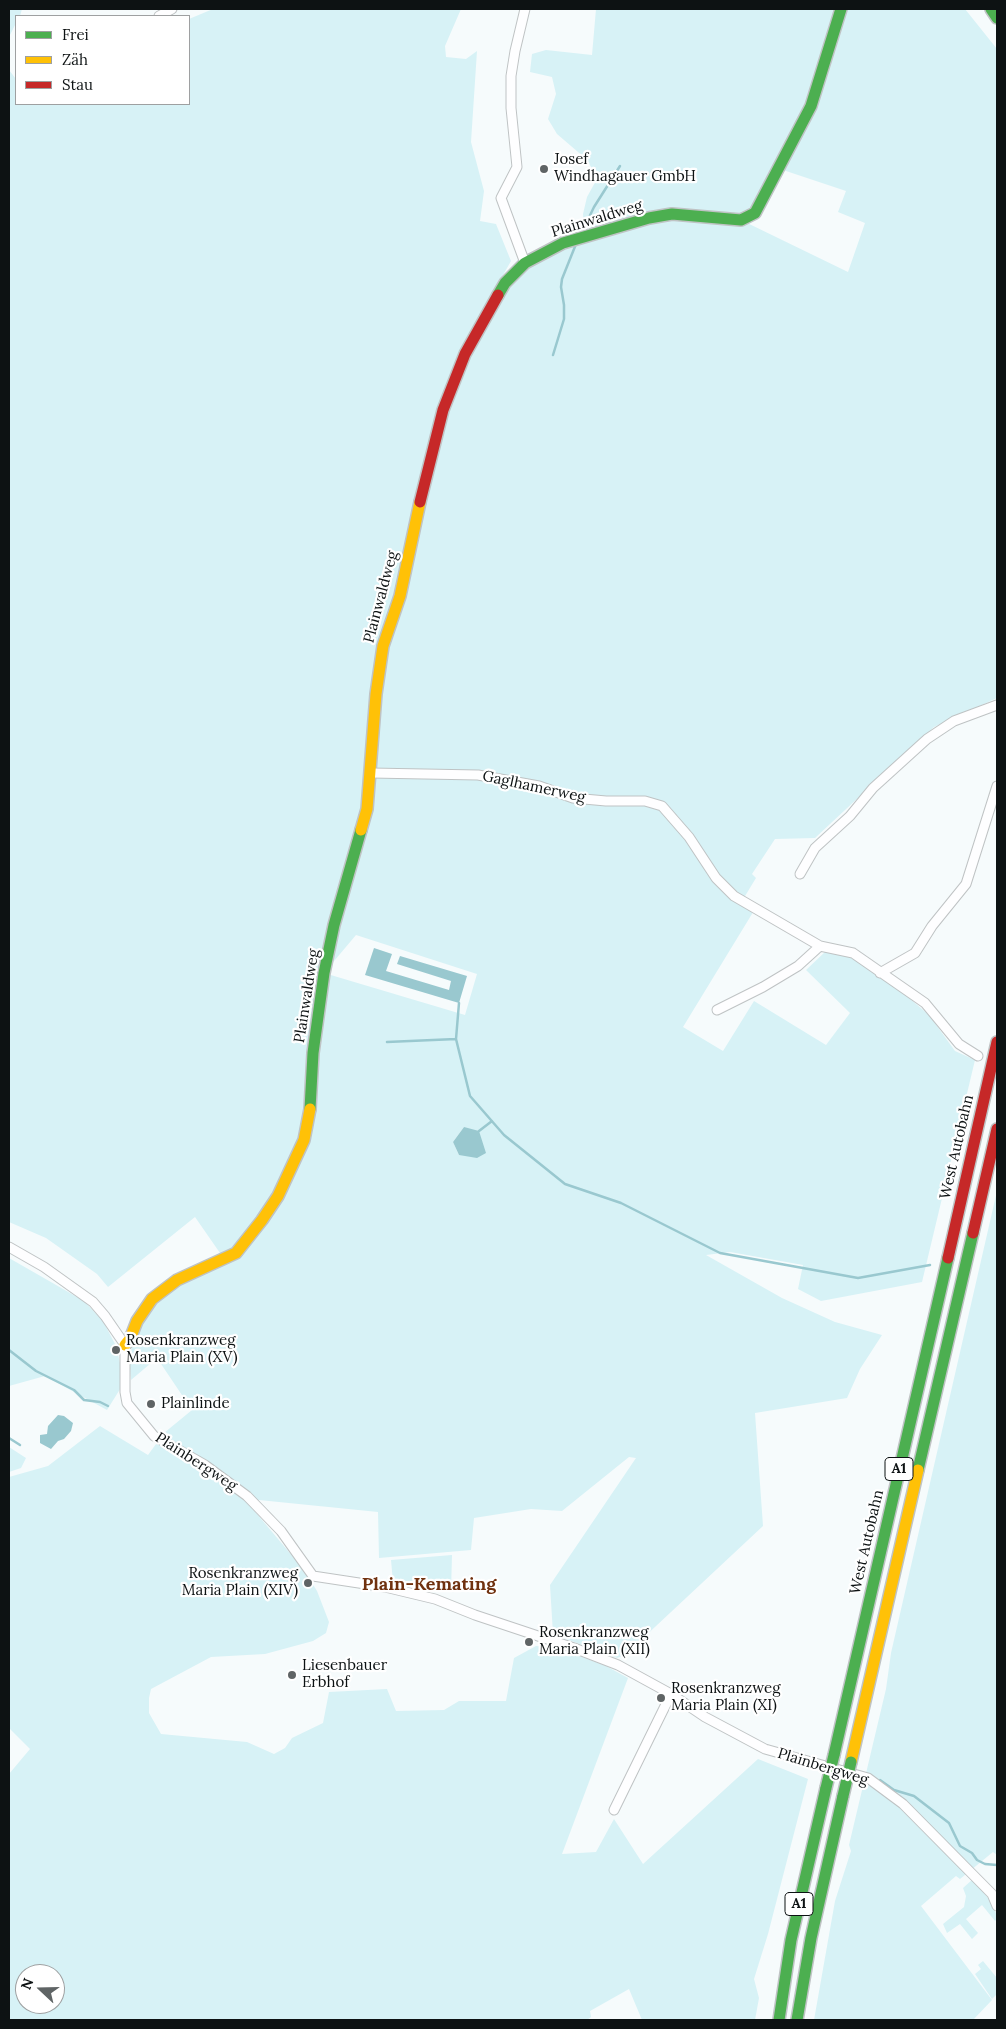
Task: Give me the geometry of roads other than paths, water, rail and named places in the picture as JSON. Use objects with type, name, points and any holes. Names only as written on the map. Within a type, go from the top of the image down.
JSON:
[{"type":"main road","name":"Plainwaldweg","points":[[125,1345],[152,1298],[177,1280],[236,1253],[278,1196],[304,1140],[308,1126],[313,1053],[324,973],[334,925],[367,809],[376,694],[383,646],[400,596],[427,470],[443,410],[465,354],[487,311],[505,284],[525,263],[540,253],[563,243],[649,218],[672,214],[741,220],[755,213],[811,106],[841,9]]},
{"type":"main road","points":[[991,9],[997,18]]},
{"type":"main road","name":"West Autobahn","points":[[779,2020],[791,1940],[997,1042]]},
{"type":"main road","name":"A1","points":[[797,2020],[811,1938],[997,1129]]},
{"type":"street","points":[[161,15],[172,9]]},
{"type":"street","points":[[525,9],[511,76],[511,108],[517,167],[501,198],[525,263]]},
{"type":"street","points":[[800,874],[815,848],[850,816],[873,788],[927,739],[954,721],[997,705]]},
{"type":"street","name":"Gaglhamerweg","points":[[371,773],[478,775],[538,786],[573,798],[606,801],[645,801],[662,806],[689,837],[716,878],[734,896],[820,946],[853,953],[925,1004],[959,1044],[978,1056]]},
{"type":"street","points":[[880,973],[915,954],[932,926],[966,884],[997,786]]},
{"type":"street","points":[[717,1010],[763,987],[798,966],[820,946]]},
{"type":"street","points":[[9,1248],[44,1267],[93,1302],[125,1345]]},
{"type":"street","name":"Plainbergweg","points":[[125,1345],[125,1392],[127,1403],[154,1436],[205,1465],[247,1496],[281,1531],[313,1576],[385,1587],[443,1602],[475,1616],[544,1638],[618,1665],[671,1694],[705,1717],[765,1749],[868,1778],[903,1804],[992,1894],[997,1906]]},
{"type":"street","points":[[614,1810],[671,1694]]},
{"type":"water","points":[[374,948],[392,954],[386,971],[449,990],[451,981],[397,964],[400,956],[467,976],[459,1003],[365,975]]},
{"type":"water","points":[[464,1127],[479,1131],[486,1153],[477,1158],[459,1155],[453,1142]]},
{"type":"water","points":[[58,1415],[64,1416],[73,1423],[71,1431],[51,1449],[40,1443],[40,1435],[47,1434],[48,1426]]},
{"type":"waterway","points":[[582,232],[594,207],[620,166]]},
{"type":"waterway","points":[[553,355],[564,319],[562,279],[576,244]]},
{"type":"waterway","points":[[459,1003],[456,1039],[470,1096],[504,1135],[565,1184],[621,1203],[720,1253],[858,1278],[930,1265]]},
{"type":"waterway","points":[[387,1042],[456,1039]]},
{"type":"waterway","points":[[479,1131],[492,1121]]},
{"type":"waterway","points":[[9,1350],[36,1371],[74,1390],[84,1400],[100,1402],[108,1406]]},
{"type":"waterway","points":[[9,1438],[20,1445]]},
{"type":"waterway","points":[[880,1780],[894,1790],[914,1796],[949,1823],[960,1846],[972,1853],[977,1860],[985,1864],[997,1865]]},
{"type":"place","name":"Josef Windhagauer GmbH","points":[[544,169]]},
{"type":"place","name":"Rosenkranzweg Maria Plain (XV)","points":[[116,1350]]},
{"type":"place","name":"Plainlinde","points":[[151,1404]]},
{"type":"place","name":"Rosenkranzweg Maria Plain (XIV)","points":[[308,1583]]},
{"type":"place","name":"Rosenkranzweg Maria Plain (XII)","points":[[529,1642]]},
{"type":"place","name":"Liesenbauer Erbhof","points":[[292,1675]]},
{"type":"place","name":"Rosenkranzweg Maria Plain (XI)","points":[[661,1698]]},
{"type":"district","name":"Plain-Kemating","points":[[429,1585]]}]
